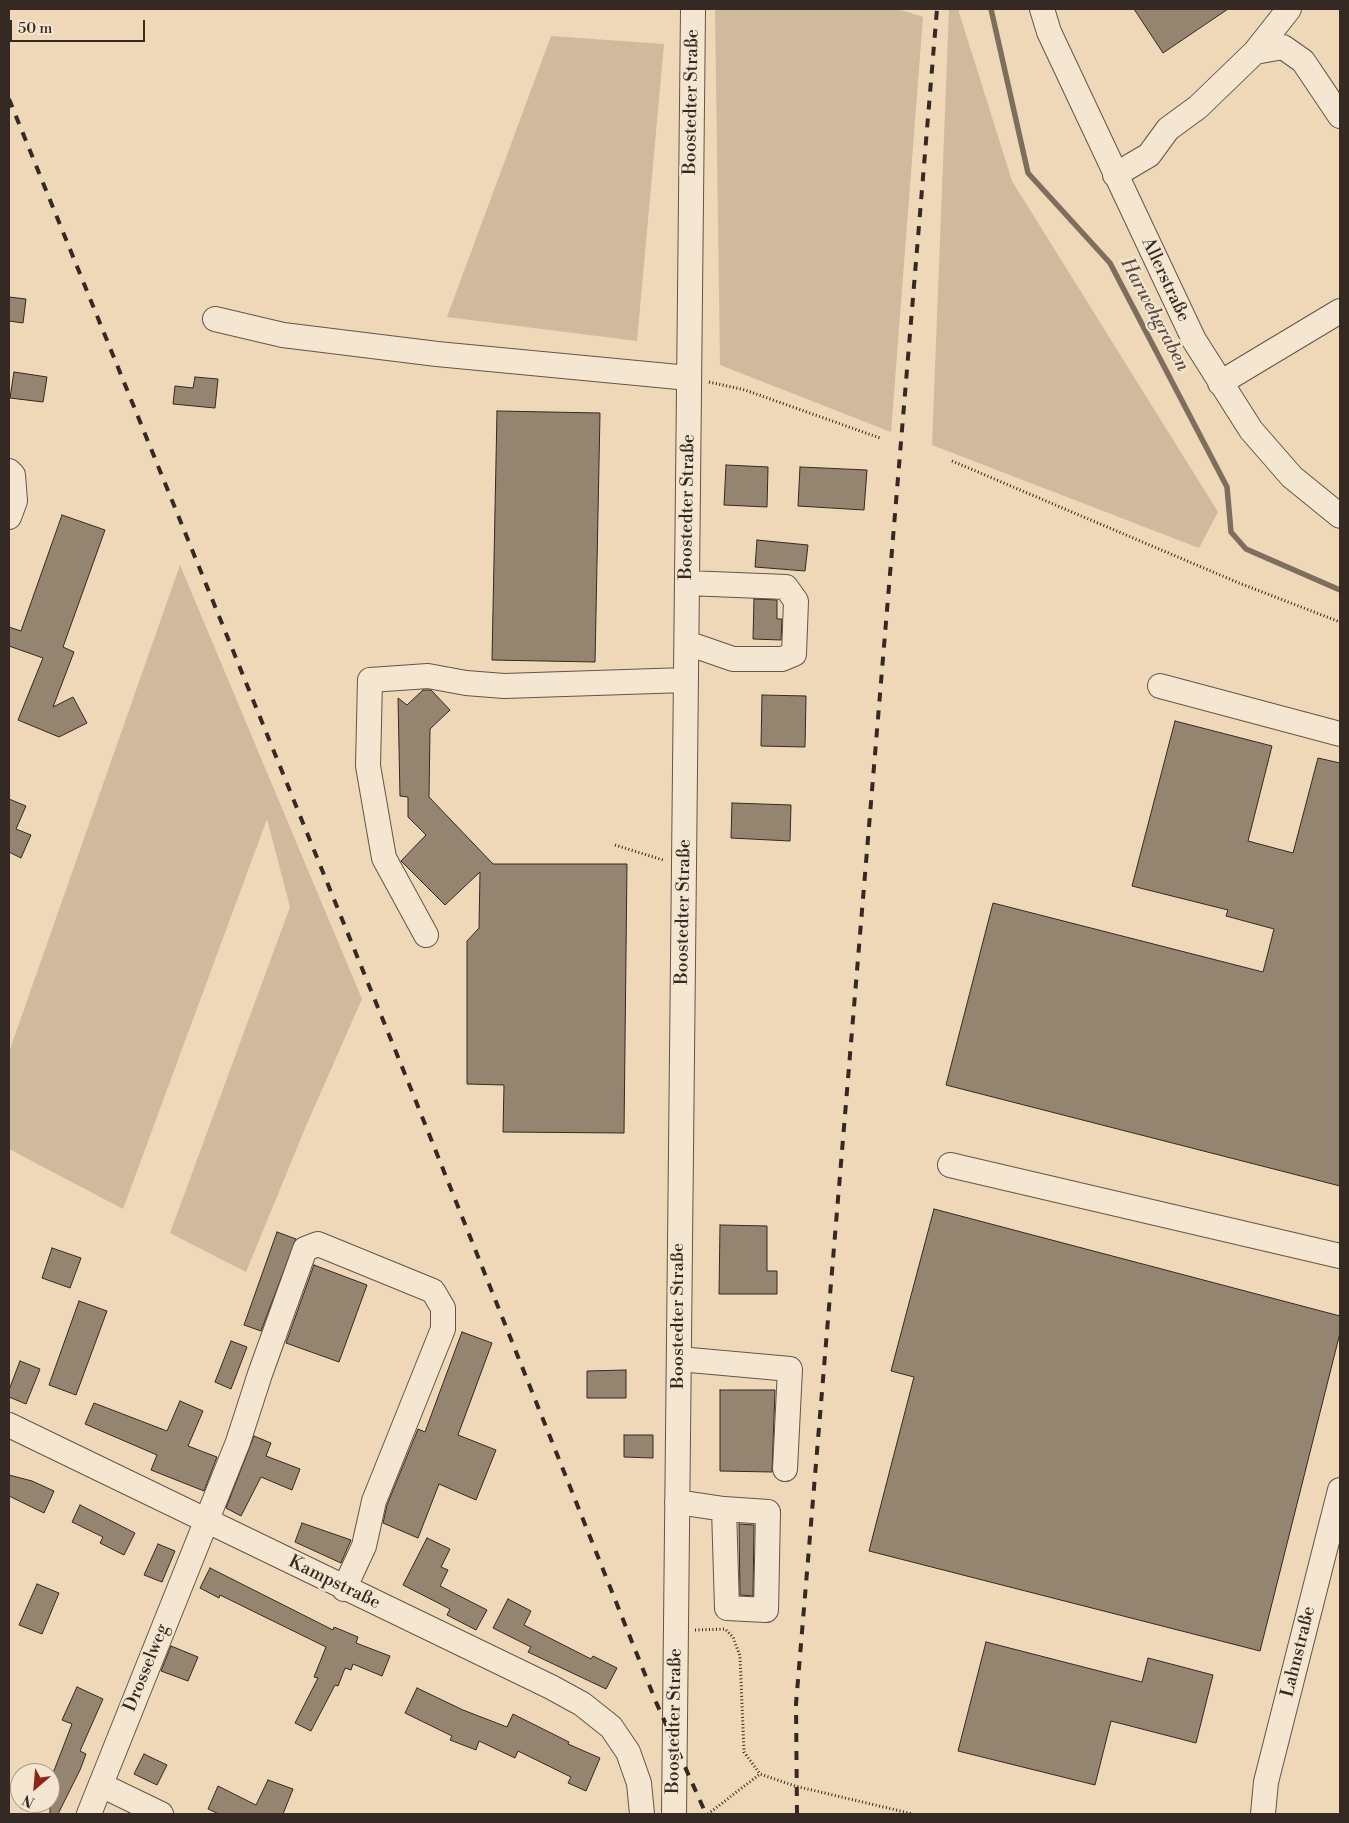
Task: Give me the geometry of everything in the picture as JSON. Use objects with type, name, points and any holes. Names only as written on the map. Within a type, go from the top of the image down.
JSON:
[{"type":"street","name":"Boostedter Straße","points":[[674,1814],[693,9]]},
{"type":"street","name":"Allerstraße","points":[[1042,9],[1049,32],[1194,340],[1251,430],[1292,477],[1340,516]]},
{"type":"street","points":[[1115,175],[1149,155],[1168,129],[1198,107],[1255,52],[1289,9]]},
{"type":"street","points":[[1255,52],[1283,47],[1303,61],[1340,116]]},
{"type":"street","points":[[1220,383],[1340,311]]},
{"type":"street","points":[[215,319],[283,335],[418,352],[689,378]]},
{"type":"street","points":[[9,471],[13,475],[15,501],[9,517]]},
{"type":"street","points":[[687,583],[786,587],[796,601],[794,654],[782,659],[733,659],[687,643]]},
{"type":"street","points":[[426,934],[384,858],[368,766],[370,680],[428,676],[466,683],[504,686],[686,680]]},
{"type":"street","points":[[1160,686],[1340,734]]},
{"type":"street","points":[[950,1164],[1340,1256]]},
{"type":"street","name":"Drosselweg","points":[[89,1814],[238,1442],[260,1374],[305,1249],[318,1244],[433,1291],[443,1308],[443,1329],[374,1501],[364,1546],[344,1589]]},
{"type":"street","points":[[679,1359],[790,1369],[785,1469]]},
{"type":"street","name":"Kampstraße","points":[[9,1425],[344,1589],[551,1687],[582,1704],[611,1727],[628,1752],[635,1768],[641,1796],[642,1814]]},
{"type":"street","name":"Lahnstraße","points":[[1263,1814],[1266,1782],[1340,1490]]},
{"type":"street","points":[[677,1502],[724,1509]]},
{"type":"street","points":[[101,1785],[161,1814]]},
{"type":"path","points":[[689,378],[744,390],[880,438]]},
{"type":"path","points":[[952,461],[1239,583],[1340,622]]},
{"type":"path","points":[[615,845],[669,861]]},
{"type":"path","points":[[676,1630],[725,1629],[733,1637],[740,1656],[744,1752],[760,1774],[796,1786],[914,1814]]},
{"type":"path","points":[[708,1814],[760,1774]]},
{"type":"shaded area","points":[[715,9],[898,9],[923,17],[891,432],[720,365]]},
{"type":"shaded area","points":[[949,9],[958,9],[1012,181],[1218,512],[1199,548],[932,445]]},
{"type":"shaded area","points":[[551,36],[664,44],[637,341],[447,317]]},
{"type":"shaded area","points":[[180,565],[362,999],[306,1126],[246,1272],[170,1233],[290,907],[267,819],[123,1209],[9,1149],[9,1052]]},
{"type":"building","points":[[1134,9],[1228,9],[1163,53]]},
{"type":"building","points":[[9,297],[26,299],[23,323],[9,321]]},
{"type":"building","points":[[14,372],[47,377],[43,402],[10,398]]},
{"type":"building","points":[[195,377],[218,379],[215,408],[173,404],[175,386],[193,388]]},
{"type":"building","points":[[497,411],[600,413],[595,662],[492,660]]},
{"type":"building","points":[[726,465],[768,467],[767,507],[724,505]]},
{"type":"building","points":[[800,467],[867,470],[864,510],[798,506]]},
{"type":"building","points":[[62,515],[105,530],[63,647],[74,652],[53,707],[73,697],[87,723],[59,737],[18,720],[43,658],[9,646],[9,627],[21,631]]},
{"type":"building","points":[[757,540],[808,545],[805,571],[755,567]]},
{"type":"building","points":[[754,599],[777,600],[777,619],[782,619],[781,640],[753,639]]},
{"type":"building","points":[[423,690],[431,690],[450,710],[430,729],[429,797],[493,864],[627,864],[624,1133],[503,1132],[504,1085],[467,1084],[467,941],[479,928],[480,872],[445,905],[401,861],[426,835],[408,817],[408,797],[400,796],[398,698],[407,705]]},
{"type":"building","points":[[762,695],[806,696],[805,747],[761,746]]},
{"type":"building","points":[[1175,721],[1272,746],[1248,841],[1293,853],[1318,758],[1340,763],[1340,1186],[946,1085],[993,903],[1263,972],[1274,929],[1226,916],[1228,910],[1132,886]]},
{"type":"building","points":[[9,799],[26,806],[16,829],[31,835],[21,858],[9,852]]},
{"type":"building","points":[[732,803],[791,805],[790,841],[731,838]]},
{"type":"building","points":[[934,1209],[1340,1316],[1340,1333],[1260,1651],[869,1551],[914,1377],[891,1371]]},
{"type":"building","points":[[720,1225],[767,1226],[767,1271],[777,1271],[777,1294],[719,1294]]},
{"type":"building","points":[[277,1232],[296,1239],[261,1331],[244,1325]]},
{"type":"building","points":[[52,1248],[81,1258],[70,1288],[42,1278]]},
{"type":"building","points":[[314,1265],[367,1285],[339,1362],[286,1343]]},
{"type":"building","points":[[79,1301],[107,1311],[76,1395],[49,1385]]},
{"type":"building","points":[[462,1332],[492,1343],[458,1435],[496,1450],[476,1500],[439,1484],[418,1538],[383,1523],[387,1505],[418,1429],[425,1432]]},
{"type":"building","points":[[231,1341],[247,1347],[231,1389],[215,1382]]},
{"type":"building","points":[[20,1361],[40,1369],[26,1404],[9,1397],[9,1390]]},
{"type":"building","points":[[626,1370],[626,1398],[587,1398],[587,1371]]},
{"type":"building","points":[[720,1390],[775,1390],[772,1472],[720,1471]]},
{"type":"building","points":[[180,1401],[203,1411],[188,1446],[217,1457],[204,1491],[151,1470],[157,1455],[85,1424],[94,1403],[167,1431]]},
{"type":"building","points":[[624,1435],[653,1435],[653,1458],[624,1457]]},
{"type":"building","points":[[254,1436],[271,1443],[266,1456],[300,1469],[292,1490],[261,1477],[241,1516],[226,1508]]},
{"type":"building","points":[[9,1475],[32,1481],[54,1491],[44,1513],[9,1496]]},
{"type":"building","points":[[80,1505],[135,1533],[124,1555],[100,1543],[103,1537],[72,1522]]},
{"type":"building","points":[[302,1523],[351,1540],[341,1563],[295,1542]]},
{"type":"building","points":[[739,1524],[754,1525],[753,1596],[740,1595]]},
{"type":"building","points":[[427,1538],[450,1549],[441,1567],[448,1570],[440,1586],[487,1610],[476,1630],[447,1615],[450,1609],[403,1585]]},
{"type":"building","points":[[158,1544],[175,1551],[162,1582],[144,1575]]},
{"type":"building","points":[[210,1568],[333,1630],[334,1627],[358,1637],[356,1643],[390,1656],[382,1676],[353,1664],[351,1670],[345,1668],[338,1686],[335,1685],[311,1731],[295,1723],[318,1678],[314,1677],[326,1647],[220,1595],[219,1598],[200,1588]]},
{"type":"building","points":[[37,1584],[59,1593],[42,1634],[19,1625]]},
{"type":"building","points":[[508,1599],[531,1611],[524,1625],[591,1659],[593,1656],[617,1668],[606,1689],[528,1652],[531,1647],[493,1628]]},
{"type":"building","points":[[986,1642],[1142,1682],[1148,1658],[1213,1675],[1196,1743],[1111,1721],[1095,1785],[958,1751]]},
{"type":"building","points":[[171,1646],[198,1657],[188,1681],[161,1671]]},
{"type":"building","points":[[77,1687],[103,1699],[80,1751],[86,1754],[80,1770],[60,1810],[60,1763],[57,1763],[72,1724],[62,1720]]},
{"type":"building","points":[[417,1688],[463,1710],[507,1727],[513,1714],[569,1742],[568,1744],[600,1758],[586,1791],[568,1783],[571,1777],[518,1751],[515,1758],[479,1741],[476,1750],[450,1740],[452,1736],[405,1713]]},
{"type":"building","points":[[144,1754],[167,1765],[157,1785],[134,1774]]},
{"type":"building","points":[[268,1780],[293,1789],[283,1814],[219,1814],[208,1809],[218,1786],[256,1805]]},
{"type":"waterway","name":"Harwehgraben","points":[[991,9],[1028,173],[1110,263],[1227,487],[1231,532],[1246,549],[1340,590]]},
{"type":"railway","points":[[797,1814],[796,1704],[937,9]]},
{"type":"railway","points":[[9,99],[411,1089],[656,1702],[706,1814]]}]
